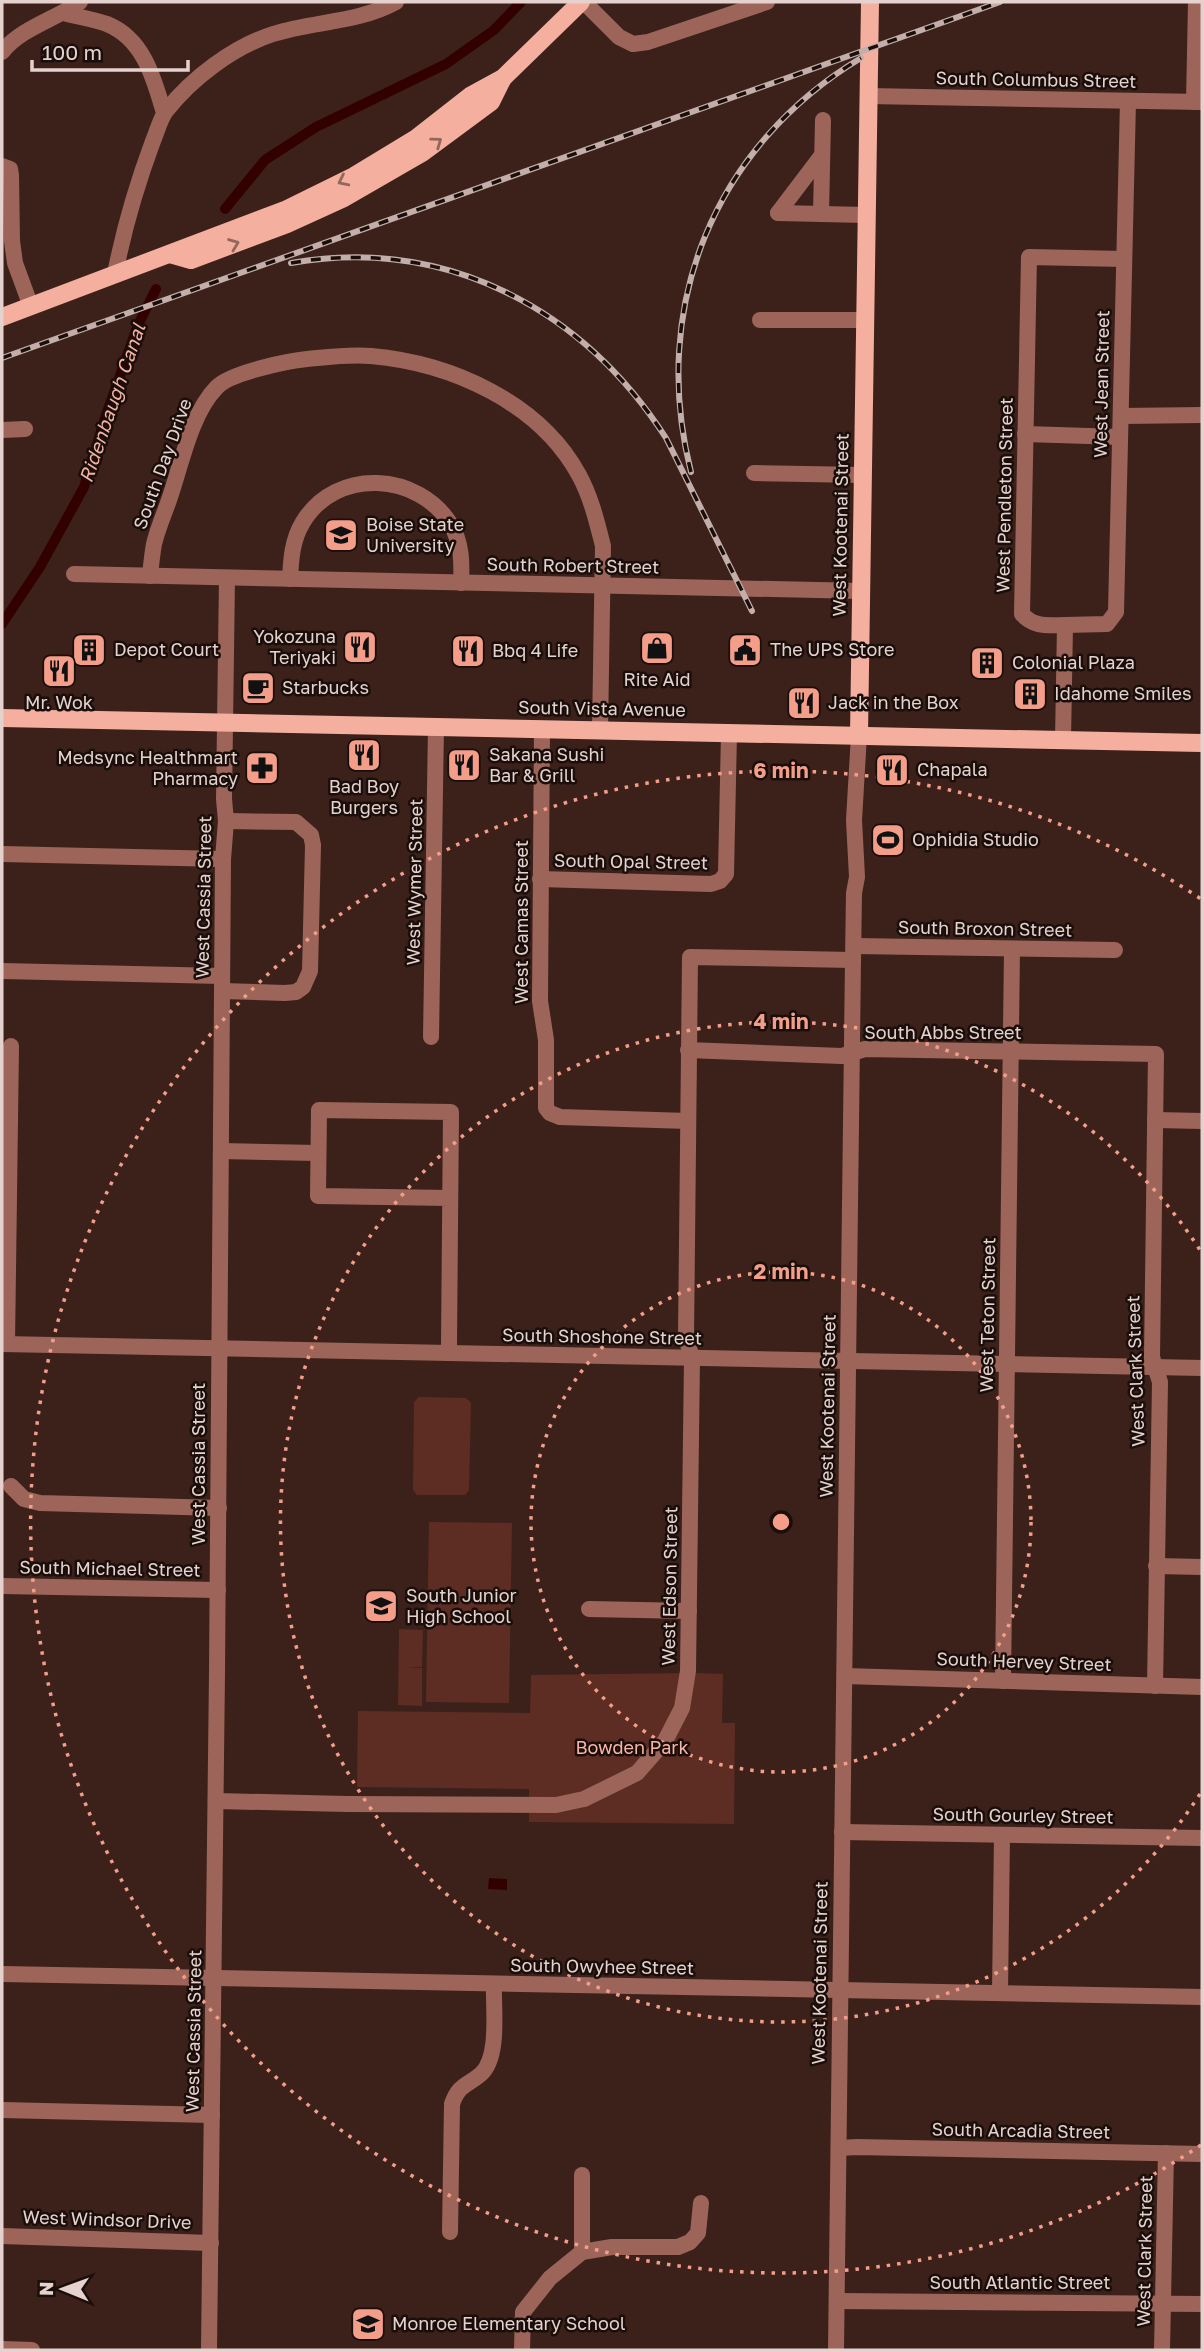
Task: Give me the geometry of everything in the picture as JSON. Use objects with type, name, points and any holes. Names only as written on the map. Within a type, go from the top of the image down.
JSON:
[{"type":"main road","points":[[2,317],[30,304],[285,210],[354,176],[415,139],[470,96],[503,78],[583,2]]},
{"type":"main road","name":"West Kootenai Street","points":[[859,736],[870,2]]},
{"type":"main road","name":"South Vista Avenue","points":[[2,718],[1202,743]]},
{"type":"street","points":[[2,52],[21,34],[80,2]]},
{"type":"street","points":[[115,274],[142,170],[164,113],[196,81],[228,56],[254,41],[276,33],[355,18],[380,11],[396,2]]},
{"type":"street","points":[[583,2],[620,37],[633,44],[648,42],[766,2]]},
{"type":"street","points":[[1196,2],[1198,102]]},
{"type":"street","points":[[64,13],[104,23],[128,37],[142,54],[153,76],[164,113]]},
{"type":"street","name":"South Columbus Street","points":[[868,96],[1198,102]]},
{"type":"street","name":"West Jean Street","points":[[1065,625],[1107,624],[1116,612],[1128,101]]},
{"type":"street","points":[[821,214],[823,120]]},
{"type":"street","points":[[822,155],[778,213],[866,215]]},
{"type":"street","points":[[2,166],[10,169],[15,263],[30,304]]},
{"type":"street","name":"West Pendleton Street","points":[[1065,625],[1037,625],[1022,614],[1028,257],[1124,259]]},
{"type":"street","points":[[760,320],[865,320]]},
{"type":"street","name":"South Day Drive","points":[[150,576],[154,544],[192,431],[203,405],[218,385],[290,361],[333,356],[368,356],[426,365],[487,388],[530,417],[565,455],[579,475],[589,496],[603,546],[600,730]]},
{"type":"street","points":[[1121,416],[1202,415]]},
{"type":"street","points":[[2,430],[25,429]]},
{"type":"street","points":[[1026,434],[1121,437]]},
{"type":"street","points":[[754,473],[862,475]]},
{"type":"street","points":[[290,579],[291,549],[303,521],[323,499],[349,485],[379,481],[408,487],[433,503],[452,526],[462,554],[461,583]]},
{"type":"street","name":"South Robert Street","points":[[74,574],[861,591]]},
{"type":"street","name":"West Cassia Street","points":[[209,2350],[227,578]]},
{"type":"street","points":[[1063,740],[1065,625]]},
{"type":"street","name":"West Wymer Street","points":[[431,1037],[436,727]]},
{"type":"street","name":"West Camas Street","points":[[542,729],[540,1001],[546,1040],[545,1101],[550,1114],[560,1117],[688,1121]]},
{"type":"street","name":"South Opal Street","points":[[540,880],[711,884],[720,881],[726,874],[729,733]]},
{"type":"street","name":"West Kootenai Street","points":[[836,2350],[853,953],[854,893],[857,877],[854,820],[859,736]]},
{"type":"street","points":[[2,971],[222,984],[285,993],[303,988],[310,971],[311,835],[296,822],[226,821]]},
{"type":"street","points":[[2,854],[223,859]]},
{"type":"street","name":"South Broxon Street","points":[[690,957],[1012,949],[1115,950]]},
{"type":"street","name":"West Teton Street","points":[[1003,1681],[1012,949]]},
{"type":"street","name":"West Edson Street","points":[[216,1801],[556,1805],[584,1799],[637,1773],[665,1741],[682,1708],[688,1671],[692,1358],[685,1338],[690,957]]},
{"type":"street","points":[[5,1344],[11,1046]]},
{"type":"street","name":"South Abbs Street","points":[[688,1050],[842,1056],[865,1049],[1156,1054]]},
{"type":"street","name":"West Clark Street","points":[[1155,1686],[1160,1382],[1152,1356],[1156,1054]]},
{"type":"street","points":[[448,1353],[450,1198],[451,1112],[319,1110],[318,1196],[450,1198]]},
{"type":"street","points":[[1156,1120],[1202,1121]]},
{"type":"street","points":[[221,1151],[318,1153]]},
{"type":"street","name":"South Shoshone Street","points":[[5,1344],[1202,1368]]},
{"type":"street","points":[[11,1486],[24,1499],[40,1503],[219,1508]]},
{"type":"street","points":[[1156,1566],[1202,1567]]},
{"type":"street","name":"South Michael Street","points":[[2,1586],[218,1590]]},
{"type":"street","points":[[589,1609],[689,1611]]},
{"type":"street","name":"South Hervey Street","points":[[845,1676],[1202,1688]]},
{"type":"street","name":"South Gourley Street","points":[[842,1832],[1202,1838]]},
{"type":"street","points":[[1000,1993],[1002,1835]]},
{"type":"street","name":"South Owyhee Street","points":[[2,1974],[1202,1997]]},
{"type":"street","points":[[450,2232],[452,2104],[464,2083],[481,2074],[493,2053],[494,1984]]},
{"type":"street","points":[[2,2110],[212,2115]]},
{"type":"street","name":"South Arcadia Street","points":[[839,2148],[1202,2154]]},
{"type":"street","name":"West Clark Street","points":[[1162,2350],[1166,2153]]},
{"type":"street","points":[[582,2175],[582,2252]]},
{"type":"street","points":[[523,2350],[523,2312],[550,2278],[582,2252],[612,2247],[678,2247],[690,2242],[698,2233],[701,2203]]},
{"type":"street","name":"West Windsor Drive","points":[[2,2236],[211,2243]]},
{"type":"street","name":"South Atlantic Street","points":[[837,2301],[1202,2304]]},
{"type":"street","points":[[2,2350],[32,2350]]},
{"type":"green space","points":[[419,1397],[466,1398],[471,1403],[469,1490],[465,1495],[417,1495],[413,1490],[414,1402]]},
{"type":"green space","points":[[429,1522],[512,1523],[509,1703],[426,1702]]},
{"type":"green space","points":[[399,1629],[423,1630],[422,1667],[406,1668],[422,1668],[422,1706],[398,1705]]},
{"type":"green space","name":"Bowden Park","points":[[723,1674],[722,1723],[735,1723],[734,1824],[529,1822],[529,1789],[357,1787],[358,1711],[530,1713],[531,1675]]},
{"type":"shaded area","points":[[489,1878],[507,1879],[507,1890],[488,1889]]},
{"type":"waterway","name":"Ridenbaugh Canal","points":[[225,209],[265,160],[316,127],[446,64],[494,30],[521,2]]},
{"type":"waterway","name":"Ridenbaugh Canal","points":[[2,624],[40,567],[84,487],[138,325],[156,289]]},
{"type":"railway","points":[[2,358],[1000,2]]},
{"type":"railway","points":[[691,472],[680,410],[679,350],[688,292],[705,236],[732,184],[767,137],[810,94],[861,58]]},
{"type":"railway","points":[[291,263],[348,257],[403,261],[456,272],[506,292],[552,319],[594,352],[632,392],[666,438],[752,611]]},
{"type":"place","name":"Boise State University","points":[[341,535]]},
{"type":"place","name":"Yokozuna Teriyaki","points":[[360,647]]},
{"type":"place","name":"Rite Aid","points":[[657,648]]},
{"type":"place","name":"Depot Court","points":[[89,650]]},
{"type":"place","name":"The UPS Store","points":[[745,650]]},
{"type":"place","name":"Bbq 4 Life","points":[[468,651]]},
{"type":"place","name":"Colonial Plaza","points":[[987,663]]},
{"type":"place","name":"Mr. Wok","points":[[59,671]]},
{"type":"place","name":"Starbucks","points":[[258,688]]},
{"type":"place","name":"Idahome Smiles","points":[[1030,694]]},
{"type":"place","name":"Jack in the Box","points":[[804,703]]},
{"type":"place","name":"Bad Boy Burgers","points":[[364,755]]},
{"type":"place","name":"Sakana Sushi Bar & Grill","points":[[464,765]]},
{"type":"place","name":"Medsync Healthmart Pharmacy","points":[[262,768]]},
{"type":"place","name":"Chapala","points":[[892,770]]},
{"type":"place","name":"Ophidia Studio","points":[[888,840]]},
{"type":"place","name":"South Junior High School","points":[[381,1606]]},
{"type":"place","name":"Monroe Elementary School","points":[[368,2324]]}]
